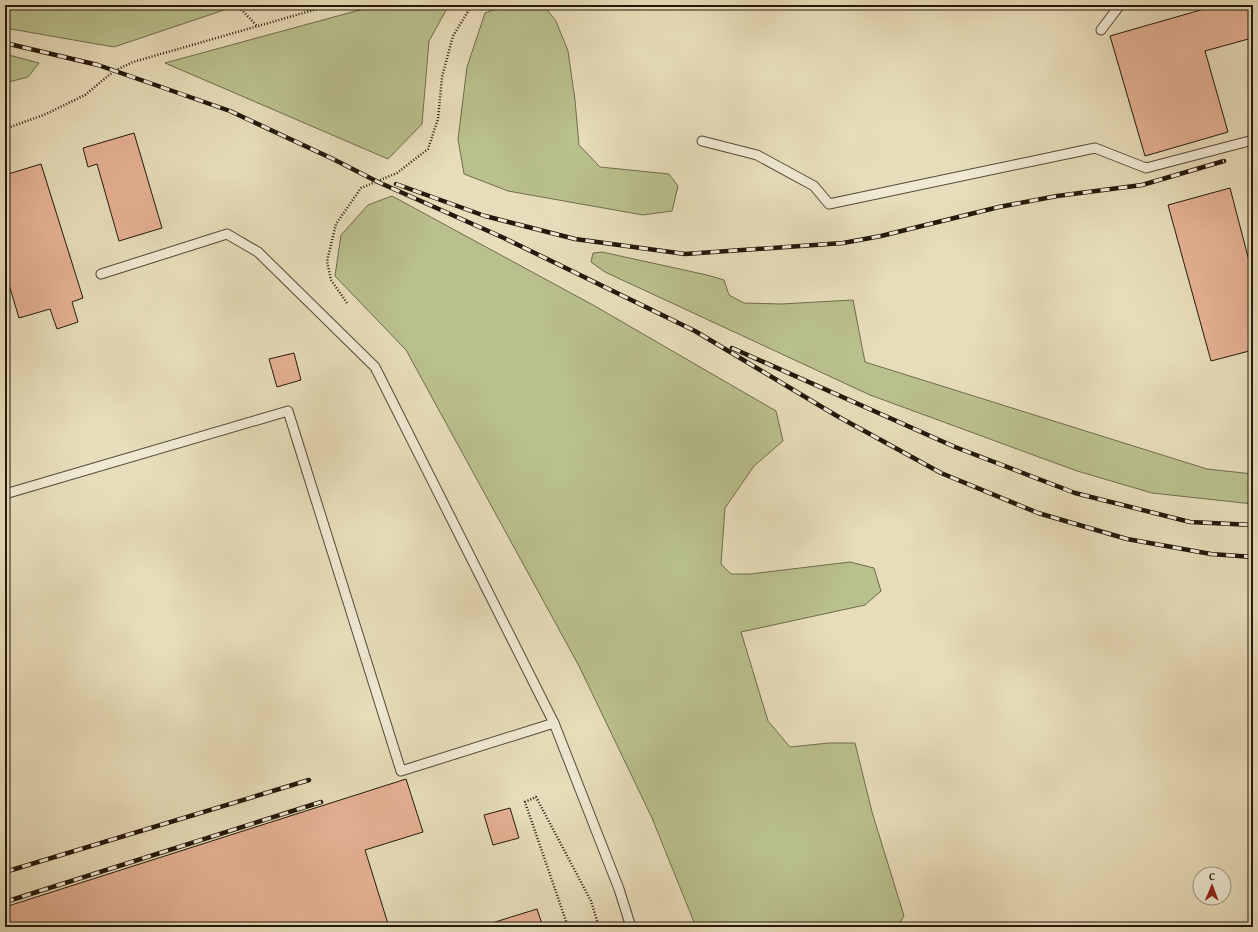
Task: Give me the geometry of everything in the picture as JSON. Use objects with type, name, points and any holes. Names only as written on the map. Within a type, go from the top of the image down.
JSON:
[{"type":"lane","points":[[1102,30],[1120,5]]},
{"type":"lane","points":[[702,142],[757,155],[814,186],[829,204],[1095,148],[1146,168],[1253,140]]},
{"type":"lane","points":[[101,274],[227,234],[258,252],[375,367],[554,723],[619,889],[631,927]]},
{"type":"lane","points":[[5,494],[288,411],[401,771],[554,723]]},
{"type":"path","points":[[238,5],[257,26]]},
{"type":"path","points":[[5,129],[46,114],[85,95],[114,71],[133,62],[331,5]]},
{"type":"path","points":[[347,303],[331,280],[327,261],[336,224],[361,188],[397,173],[428,148],[438,119],[442,77],[453,36],[472,5]]},
{"type":"path","points":[[568,927],[525,802],[536,797],[591,901],[599,927]]},
{"type":"green space","points":[[5,5],[239,5],[114,47],[5,28]]},
{"type":"green space","points":[[378,5],[449,5],[429,41],[422,124],[388,159],[165,63]]},
{"type":"green space","points":[[506,5],[543,5],[556,21],[568,51],[575,100],[579,145],[600,167],[669,174],[678,186],[672,211],[643,215],[508,191],[464,174],[458,139],[467,67],[485,13]]},
{"type":"green space","points":[[5,54],[39,63],[28,77],[5,83]]},
{"type":"green space","points":[[392,196],[593,305],[776,411],[783,441],[754,466],[725,508],[721,564],[731,574],[750,574],[850,562],[874,568],[881,591],[865,605],[741,632],[768,721],[790,747],[829,743],[855,743],[872,812],[904,916],[897,927],[696,927],[652,818],[579,666],[406,350],[335,276],[341,235],[368,205]]},
{"type":"green space","points":[[602,252],[724,280],[729,295],[744,303],[781,304],[853,300],[865,362],[1207,469],[1253,474],[1253,504],[1152,493],[1077,471],[870,395],[605,272],[591,262],[593,253]]},
{"type":"building","points":[[1218,5],[1253,5],[1253,43],[1252,38],[1205,51],[1228,132],[1145,156],[1110,36]]},
{"type":"building","points":[[134,133],[162,228],[119,241],[97,164],[88,167],[83,148]]},
{"type":"building","points":[[41,164],[83,298],[72,302],[78,322],[57,329],[50,309],[19,318],[5,271],[5,175]]},
{"type":"building","points":[[1230,188],[1253,276],[1253,350],[1211,361],[1168,205]]},
{"type":"building","points":[[294,353],[301,380],[277,387],[269,359]]},
{"type":"building","points":[[406,779],[423,832],[365,850],[389,927],[5,927],[5,907]]},
{"type":"building","points":[[510,808],[519,838],[493,845],[484,815]]},
{"type":"building","points":[[537,909],[543,927],[479,927]]},
{"type":"railway","points":[[5,43],[98,65],[230,111],[333,159],[378,182],[504,238],[695,331],[837,416],[941,473],[1038,513],[1127,539],[1211,554],[1253,557]]},
{"type":"railway","points":[[396,184],[485,216],[575,239],[685,254],[843,243],[881,236],[999,207],[1057,196],[1142,185],[1224,161]]},
{"type":"railway","points":[[732,348],[955,447],[1075,493],[1190,522],[1253,525]]},
{"type":"railway","points":[[5,872],[309,780]]},
{"type":"railway","points":[[5,902],[321,802]]}]
